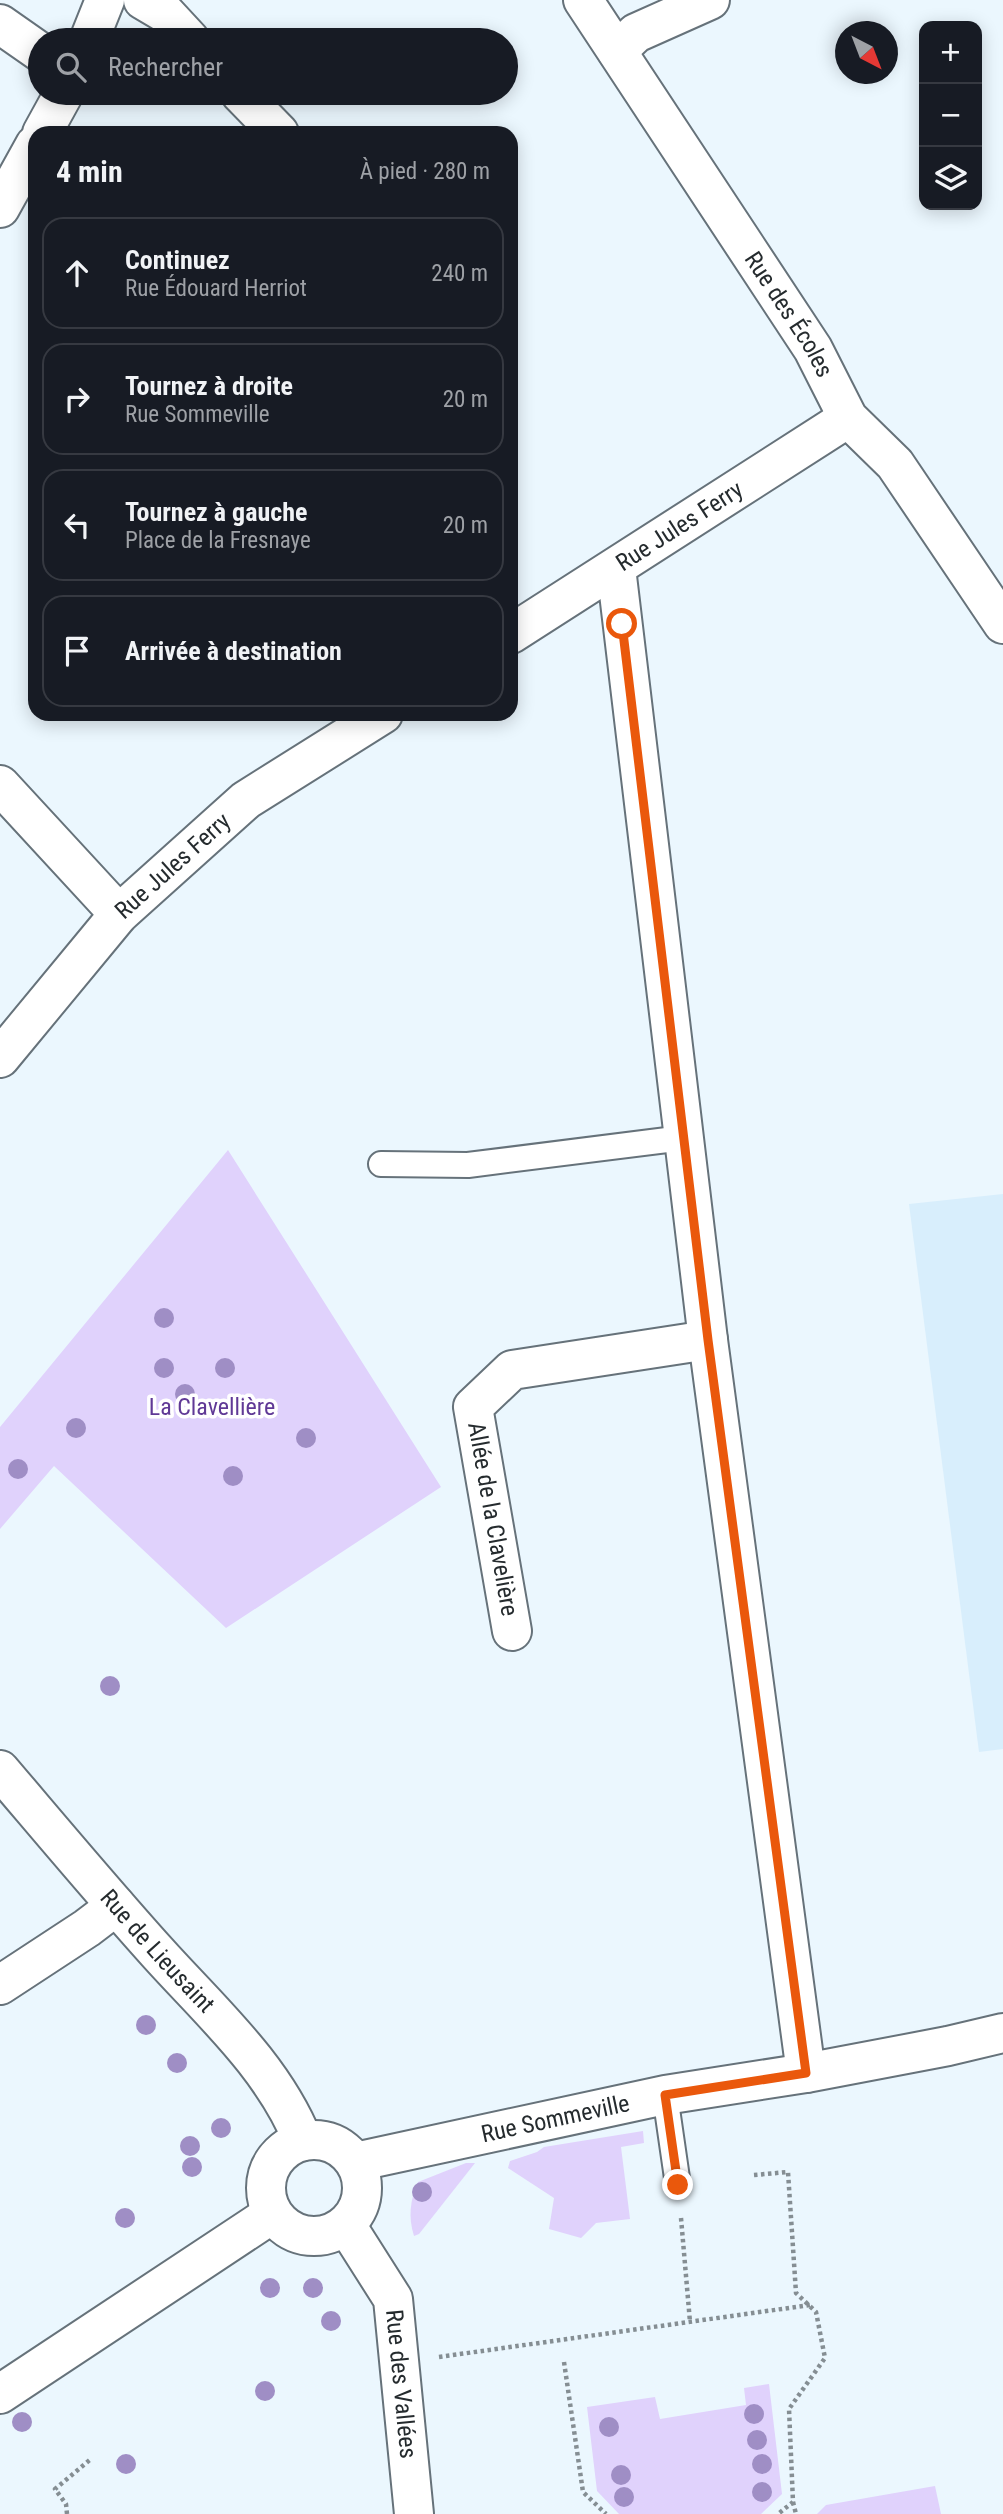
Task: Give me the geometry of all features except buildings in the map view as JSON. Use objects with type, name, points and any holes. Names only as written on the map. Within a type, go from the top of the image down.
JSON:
[{"type":"street","points":[[94,28],[105,0]]},
{"type":"street","points":[[143,0],[164,13],[178,28]]},
{"type":"street","name":"Rue des Écoles","points":[[583,0],[813,349],[848,418],[895,464],[1003,624]]},
{"type":"street","points":[[617,51],[636,33],[710,0]]},
{"type":"street","points":[[0,24],[28,44]]},
{"type":"street","points":[[46,126],[57,105]]},
{"type":"street","points":[[252,105],[272,126]]},
{"type":"street","points":[[0,208],[28,158]]},
{"type":"street","name":"Rue Jules Ferry","points":[[518,630],[848,418]]},
{"type":"street","points":[[616,568],[708,1340],[806,2073]]},
{"type":"street","name":"Rue Jules Ferry","points":[[0,1058],[119,914],[246,800],[372,721]]},
{"type":"street","points":[[0,785],[119,914]]},
{"type":"street","name":"Allée de la Clavelière","points":[[512,1631],[473,1407],[512,1370],[708,1340]]},
{"type":"street","name":"Rue de Lieusaint","points":[[0,1770],[116,1906],[269,2077],[296,2123],[303,2141]]},
{"type":"street","points":[[0,1985],[88,1928],[116,1906]]},
{"type":"street","name":"Rue Sommeville","points":[[355,2162],[665,2095],[806,2073],[1003,2033]]},
{"type":"street","points":[[303,2141],[332,2143],[345,2151],[355,2162],[361,2174],[361,2202],[346,2225],[331,2234],[315,2237],[298,2234],[284,2226],[272,2214],[265,2184],[269,2169],[277,2157],[289,2147],[303,2141]]},
{"type":"street","points":[[0,2394],[272,2214]]},
{"type":"street","name":"Rue des Vallées","points":[[346,2225],[393,2299],[414,2514]]},
{"type":"lane","points":[[381,1164],[468,1165],[683,1138]]},
{"type":"lane","points":[[665,2095],[678,2185]]},
{"type":"path","points":[[754,2175],[788,2172],[796,2293],[816,2312],[825,2358],[789,2409],[793,2502],[796,2514]]},
{"type":"path","points":[[678,2185],[690,2322]]},
{"type":"path","points":[[398,2363],[810,2305]]},
{"type":"path","points":[[564,2362],[583,2492],[607,2514]]},
{"type":"path","points":[[67,2514],[66,2504],[55,2489],[92,2458]]},
{"type":"path","points":[[778,2514],[793,2502]]},
{"type":"shaded area","points":[[1003,1194],[1003,1749],[979,1752],[909,1204]]},
{"type":"green space","name":"La Clavellière","points":[[228,1150],[441,1487],[226,1628],[54,1466],[0,1529],[0,1427]]},
{"type":"green space","points":[[643,2131],[644,2143],[621,2147],[630,2219],[596,2223],[581,2238],[549,2229],[554,2198],[508,2168],[510,2161],[544,2147]]},
{"type":"green space","points":[[466,2163],[475,2163],[419,2234],[414,2236],[411,2209],[418,2182]]},
{"type":"green space","points":[[769,2384],[782,2494],[761,2514],[619,2514],[597,2491],[587,2407],[655,2397],[660,2419],[746,2405],[744,2388]]},
{"type":"green space","points":[[935,2486],[941,2514],[817,2514],[826,2505]]},
{"type":"route","points":[[622,624],[708,1340],[806,2073],[665,2095],[678,2185]]}]
